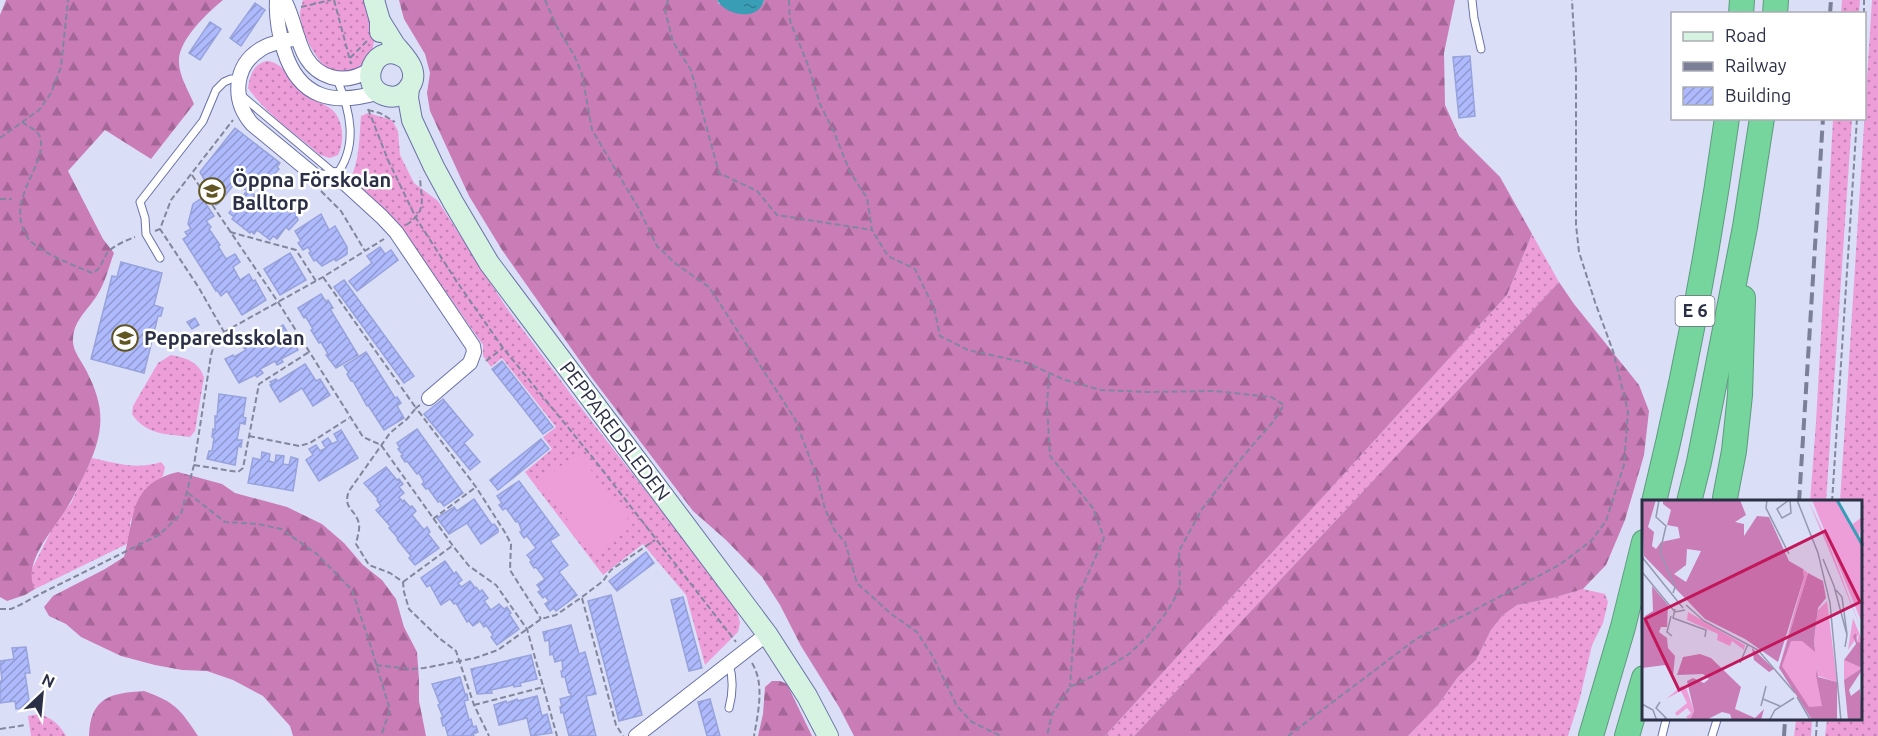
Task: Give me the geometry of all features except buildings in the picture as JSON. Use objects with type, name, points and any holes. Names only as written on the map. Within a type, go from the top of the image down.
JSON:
[{"type":"highway","name":"E 6","points":[[1655,500],[1666,456],[1693,321],[1727,120]]},
{"type":"highway","name":"E 6","points":[[1690,500],[1745,227],[1762,120]]},
{"type":"highway","points":[[1725,500],[1734,450],[1740,395],[1745,227]]},
{"type":"highway","points":[[1591,736],[1623,627],[1642,551]]},
{"type":"highway","points":[[1627,736],[1642,685]]},
{"type":"street","points":[[277,0],[276,12],[288,64],[298,79],[319,94],[374,99],[398,95],[409,88],[413,75],[411,64],[380,21]]},
{"type":"street","points":[[374,0],[380,21],[380,45],[368,68],[374,99]]},
{"type":"street","points":[[287,5],[304,54],[309,62],[326,76],[337,79],[368,68],[387,53],[394,53],[406,59]]},
{"type":"street","points":[[298,39],[271,44],[252,56],[245,64],[238,86],[241,108],[252,124],[315,176],[325,178],[336,175],[382,217],[396,232],[473,346],[473,358],[470,363],[429,398]]},
{"type":"street","name":"PEPPAREDSLEDEN","points":[[406,125],[409,88]]},
{"type":"street","name":"PEPPAREDSLEDEN","points":[[374,99],[406,125],[489,263],[767,634],[807,696],[828,736]]},
{"type":"street","points":[[636,736],[767,634]]},
{"type":"lane","points":[[1472,0],[1481,49]]},
{"type":"lane","points":[[160,258],[146,234],[145,218],[140,202],[203,121],[216,90],[231,79],[238,86]]},
{"type":"lane","points":[[336,175],[348,157],[350,146],[349,109],[337,79]]},
{"type":"lane","points":[[729,664],[733,686],[729,708]]},
{"type":"lane","points":[[1662,736],[1666,721]]},
{"type":"lane","points":[[1712,736],[1716,721]]},
{"type":"path","points":[[0,138],[39,110],[51,93],[61,67],[68,0]]},
{"type":"path","points":[[287,5],[332,0],[368,68]]},
{"type":"path","points":[[545,0],[582,74],[592,130],[639,209],[657,246],[676,264],[709,287],[795,419],[817,477],[825,509],[835,531],[845,542],[857,583],[890,613],[917,632],[933,657],[957,706],[972,722],[1001,736]]},
{"type":"path","points":[[668,0],[665,10],[674,42],[691,70],[719,172],[757,191],[777,215],[872,230]]},
{"type":"path","points":[[789,0],[790,21],[808,65],[820,104],[850,172],[867,198],[872,230],[888,256],[915,269],[934,308],[940,336],[968,350],[1027,363],[1065,380],[1101,390],[1215,391],[1271,397],[1284,405],[1202,509],[1179,551],[1180,590],[1148,636],[1129,654],[1070,687]]},
{"type":"path","points":[[1288,736],[1416,639],[1559,564],[1591,542],[1606,521],[1624,465],[1628,411],[1613,351],[1579,252],[1576,225],[1576,72],[1572,0]]},
{"type":"path","points":[[374,99],[394,121],[406,125]]},
{"type":"path","points":[[374,99],[388,160],[416,218],[457,282],[502,348],[592,458],[754,666],[759,679],[758,713],[754,736]]},
{"type":"path","points":[[17,225],[30,241],[62,261],[92,273],[96,272],[110,250],[132,238],[160,229],[171,200],[235,118]]},
{"type":"path","points":[[1832,500],[1857,120]]},
{"type":"path","points":[[22,122],[40,137],[40,149],[31,166]]},
{"type":"path","points":[[0,609],[11,609],[20,605],[159,535],[181,514],[194,465],[211,355],[217,336],[323,277],[416,218],[422,208],[420,172]]},
{"type":"path","points":[[192,175],[278,302],[363,437],[381,445],[453,546],[469,566],[496,585],[527,629],[556,736]]},
{"type":"path","points":[[0,199],[12,199]]},
{"type":"path","points":[[160,229],[199,288],[224,332]]},
{"type":"path","points":[[229,232],[296,250],[316,281]]},
{"type":"path","points":[[323,277],[416,408],[476,487],[511,544],[510,570],[542,619]]},
{"type":"path","points":[[473,358],[486,361],[502,348]]},
{"type":"path","points":[[194,465],[238,472],[243,468],[259,384],[309,352]]},
{"type":"path","points":[[1047,736],[1052,714],[1070,687],[1076,601],[1104,538],[1093,508],[1050,456],[1047,405],[1050,373]]},
{"type":"path","points":[[404,582],[390,573],[369,565],[356,544],[359,524],[346,499],[349,491],[390,433],[429,398]]},
{"type":"path","points":[[249,436],[298,446],[310,442],[349,418]]},
{"type":"path","points":[[433,519],[476,487]]},
{"type":"path","points":[[188,493],[225,522],[258,524],[280,530],[317,554],[352,591],[390,710],[381,736]]},
{"type":"path","points":[[375,664],[411,669],[498,650],[542,619],[556,615],[582,597],[603,580],[611,570],[655,540]]},
{"type":"path","points":[[404,582],[453,546]]},
{"type":"path","points":[[404,582],[404,592],[410,609],[439,638],[452,647],[460,660],[474,705],[489,736]]},
{"type":"path","points":[[582,597],[616,725],[623,736]]},
{"type":"path","points":[[474,705],[544,687]]},
{"type":"path","points":[[1816,736],[1817,721]]},
{"type":"path","points":[[0,729],[26,725]]},
{"type":"shaded area","points":[[303,0],[364,0],[374,35],[373,48],[365,63],[345,74],[329,70],[324,66],[310,45],[303,28],[300,14]]},
{"type":"shaded area","points":[[1842,0],[1860,0],[1859,12],[1841,12]]},
{"type":"shaded area","points":[[1872,0],[1878,0],[1878,736],[1825,736],[1827,721],[1863,721],[1863,500],[1840,500]]},
{"type":"shaded area","points":[[269,61],[280,66],[306,94],[335,112],[342,130],[342,144],[338,155],[330,158],[320,155],[273,115],[248,88],[256,67]]},
{"type":"shaded area","points":[[368,113],[392,120],[398,131],[400,155],[414,183],[438,201],[506,307],[737,611],[740,623],[738,632],[705,665],[686,595],[643,544],[603,575],[525,472],[552,449],[543,437],[556,427],[502,358],[491,367],[483,356],[483,345],[411,242],[386,211],[350,180],[357,157],[361,116]]},
{"type":"shaded area","points":[[1833,120],[1852,120],[1826,500],[1810,500]]},
{"type":"shaded area","points":[[1532,234],[1559,282],[1134,736],[1105,736],[1507,295]]},
{"type":"shaded area","points":[[171,355],[191,361],[204,377],[195,431],[190,437],[150,430],[132,414],[133,406],[158,363]]},
{"type":"shaded area","points":[[578,453],[633,526],[594,555],[539,482]]},
{"type":"shaded area","points":[[92,458],[135,466],[161,462],[165,467],[163,476],[147,488],[130,522],[127,544],[35,589],[31,582],[31,571],[55,523],[71,503]]},
{"type":"shaded area","points":[[1583,589],[1605,594],[1608,602],[1603,623],[1592,645],[1580,698],[1568,736],[1408,736],[1438,705],[1458,677],[1476,660],[1491,630],[1503,615],[1517,605]]},
{"type":"shaded area","points":[[39,714],[55,722],[66,736],[31,736],[28,716]]},
{"type":"shaded area","points":[[1796,721],[1812,721],[1811,736],[1794,736]]},
{"type":"green space","points":[[6,0],[223,0],[203,19],[184,43],[179,65],[194,104],[151,159],[105,130],[68,171],[103,239],[114,253],[106,278],[95,298],[79,319],[73,339],[76,352],[87,372],[99,403],[99,433],[93,455],[77,490],[37,555],[32,578],[35,589],[7,601],[0,597],[0,15]]},
{"type":"green space","points":[[399,0],[717,0],[719,4],[763,4],[764,0],[1455,0],[1444,53],[1445,105],[1459,136],[1500,177],[1532,234],[1507,295],[1105,736],[854,736],[762,577],[726,540],[693,511],[592,378],[502,250],[469,196],[430,111],[427,93],[430,73],[425,54],[404,19]]},
{"type":"green space","points":[[1559,282],[1639,385],[1649,411],[1644,455],[1625,520],[1606,565],[1583,589],[1517,605],[1503,615],[1491,630],[1476,660],[1458,677],[1438,705],[1408,736],[1134,736]]},
{"type":"green space","points":[[178,472],[222,484],[235,493],[287,507],[322,524],[344,543],[363,565],[382,580],[396,599],[404,627],[417,652],[419,701],[426,736],[293,736],[290,726],[263,696],[233,680],[207,671],[182,670],[121,656],[81,637],[66,624],[49,616],[44,607],[53,596],[124,557],[136,504],[142,494],[162,477]]},
{"type":"green space","points":[[772,681],[787,684],[812,736],[758,736],[763,714],[765,687]]},
{"type":"green space","points":[[144,691],[163,699],[176,708],[198,736],[89,736],[93,713],[104,700],[122,693]]},
{"type":"water","points":[[717,0],[764,0],[756,12],[742,14],[727,10]]},
{"type":"railway","points":[[1830,12],[1831,0]]},
{"type":"railway","points":[[1799,500],[1823,120]]},
{"type":"railway","points":[[1784,736],[1785,721]]},
{"type":"place","name":"Öppna Förskolan Balltorp","points":[[212,191]]},
{"type":"place","name":"Pepparedsskolan","points":[[125,338]]}]
